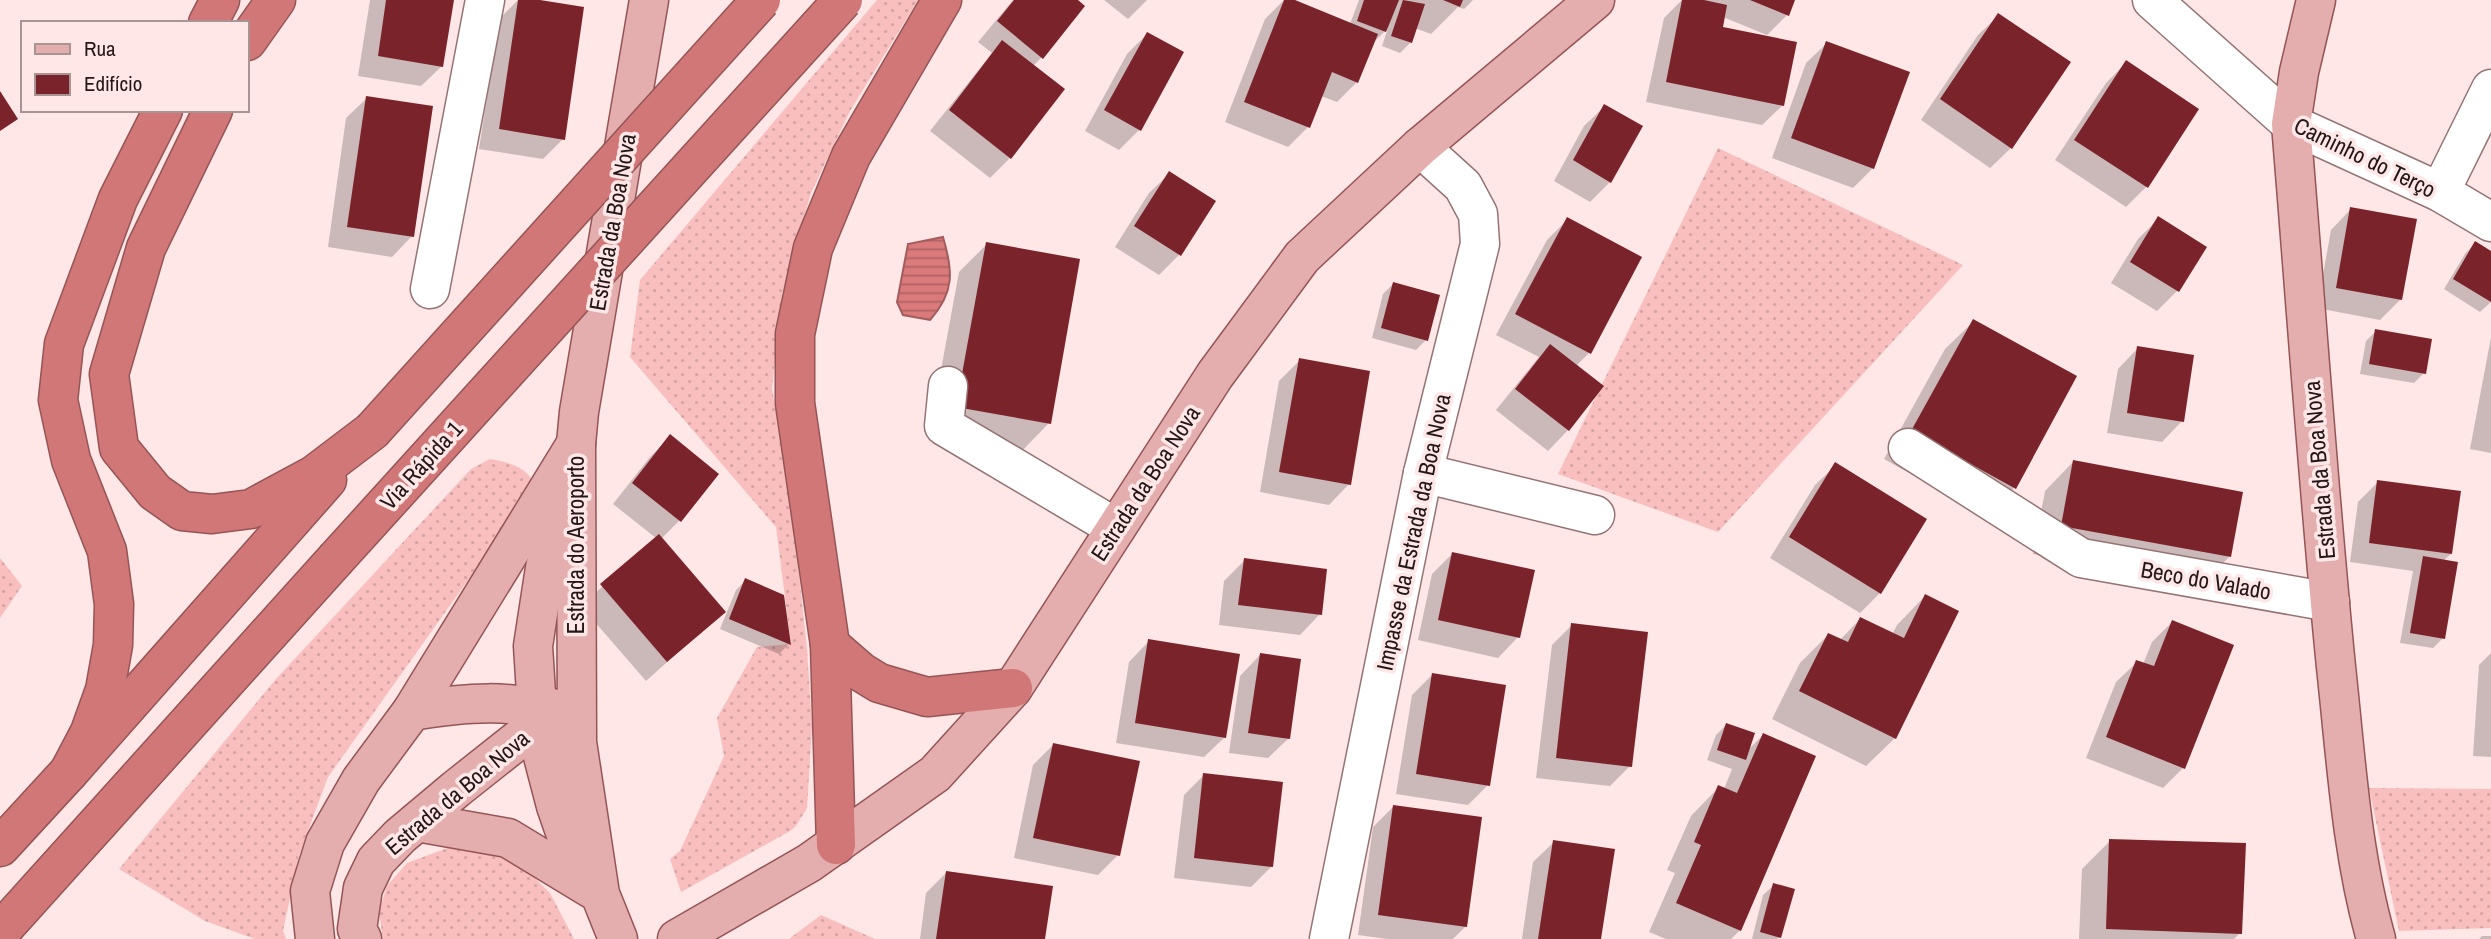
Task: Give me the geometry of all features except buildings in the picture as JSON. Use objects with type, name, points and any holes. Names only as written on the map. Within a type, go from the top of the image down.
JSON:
[{"type":"highway","points":[[209,21],[220,0]]},
{"type":"highway","points":[[248,40],[276,0]]},
{"type":"highway","points":[[0,847],[69,772],[315,482],[372,431],[761,0]]},
{"type":"highway","name":"Via Rápida 1","points":[[0,932],[843,0]]},
{"type":"highway","points":[[823,854],[830,645],[795,403],[795,334],[813,248],[850,156],[942,0]]},
{"type":"highway","points":[[69,772],[90,732],[104,690],[113,645],[114,604],[107,551],[71,460],[58,400],[64,344],[118,199],[162,112]]},
{"type":"highway","points":[[212,112],[146,248],[109,374],[119,448],[155,492],[182,511],[212,514],[251,509],[315,482]]},
{"type":"highway","points":[[830,645],[860,672],[879,683],[927,696],[1013,688]]},
{"type":"main road","name":"Estrada da Boa Nova","points":[[576,444],[579,412],[649,0]]},
{"type":"main road","name":"Estrada da Boa Nova","points":[[677,939],[823,854],[935,774],[1013,688],[1215,374],[1302,257],[1420,147],[1595,0]]},
{"type":"main road","name":"Estrada da Boa Nova","points":[[2316,0],[2299,72],[2291,124],[2330,602],[2352,817],[2366,904],[2376,939]]},
{"type":"main road","name":"Estrada do Aeroporto","points":[[576,444],[577,742],[600,894]]},
{"type":"main road","name":"Estrada do Aeroporto","points":[[576,444],[565,475],[545,568],[534,646],[542,715],[540,745],[556,806],[573,855],[600,894],[618,939]]},
{"type":"main road","points":[[315,939],[310,891],[326,843],[360,780],[412,711],[576,444]]},
{"type":"main road","points":[[575,652],[542,715],[577,742]]},
{"type":"main road","name":"Estrada da Boa Nova","points":[[412,711],[459,703],[542,715]]},
{"type":"main road","name":"Estrada da Boa Nova","points":[[362,939],[357,929],[363,888],[376,861],[417,822],[542,715]]},
{"type":"main road","points":[[417,822],[508,838],[600,894]]},
{"type":"street","points":[[430,289],[485,0]]},
{"type":"street","name":"Caminho do Terço","points":[[2151,0],[2291,124],[2440,192],[2491,222]]},
{"type":"street","points":[[2440,192],[2491,89]]},
{"type":"street","name":"Impasse da Estrada da Boa Nova","points":[[1329,939],[1423,472],[1480,244],[1478,214],[1463,186],[1420,147]]},
{"type":"street","points":[[948,386],[944,425],[1116,528]]},
{"type":"street","name":"Beco do Valado","points":[[1908,448],[2081,558],[2330,602]]},
{"type":"street","points":[[1423,472],[1595,514]]},
{"type":"shaded area","points":[[877,0],[918,0],[850,111],[811,193],[782,294],[772,388],[791,498],[807,649],[812,726],[807,808],[790,831],[681,892],[670,859],[680,851],[724,756],[717,718],[757,647],[791,644],[776,527],[630,357],[640,280]]},
{"type":"shaded area","points":[[1718,148],[1963,265],[1718,532],[1558,474]]},
{"type":"shaded area","points":[[943,237],[950,271],[944,300],[930,320],[903,315],[897,302],[908,244]]},
{"type":"shaded area","points":[[490,459],[513,465],[528,474],[532,479],[530,493],[328,777],[299,855],[283,931],[286,939],[255,939],[205,921],[119,869],[276,679],[471,469]]},
{"type":"shaded area","points":[[0,558],[22,586],[0,618]]},
{"type":"shaded area","points":[[2369,788],[2491,789],[2491,928],[2399,931]]},
{"type":"shaded area","points":[[453,846],[508,852],[550,893],[574,939],[383,939],[379,912],[387,886],[407,863]]},
{"type":"shaded area","points":[[821,915],[875,939],[789,939]]}]
